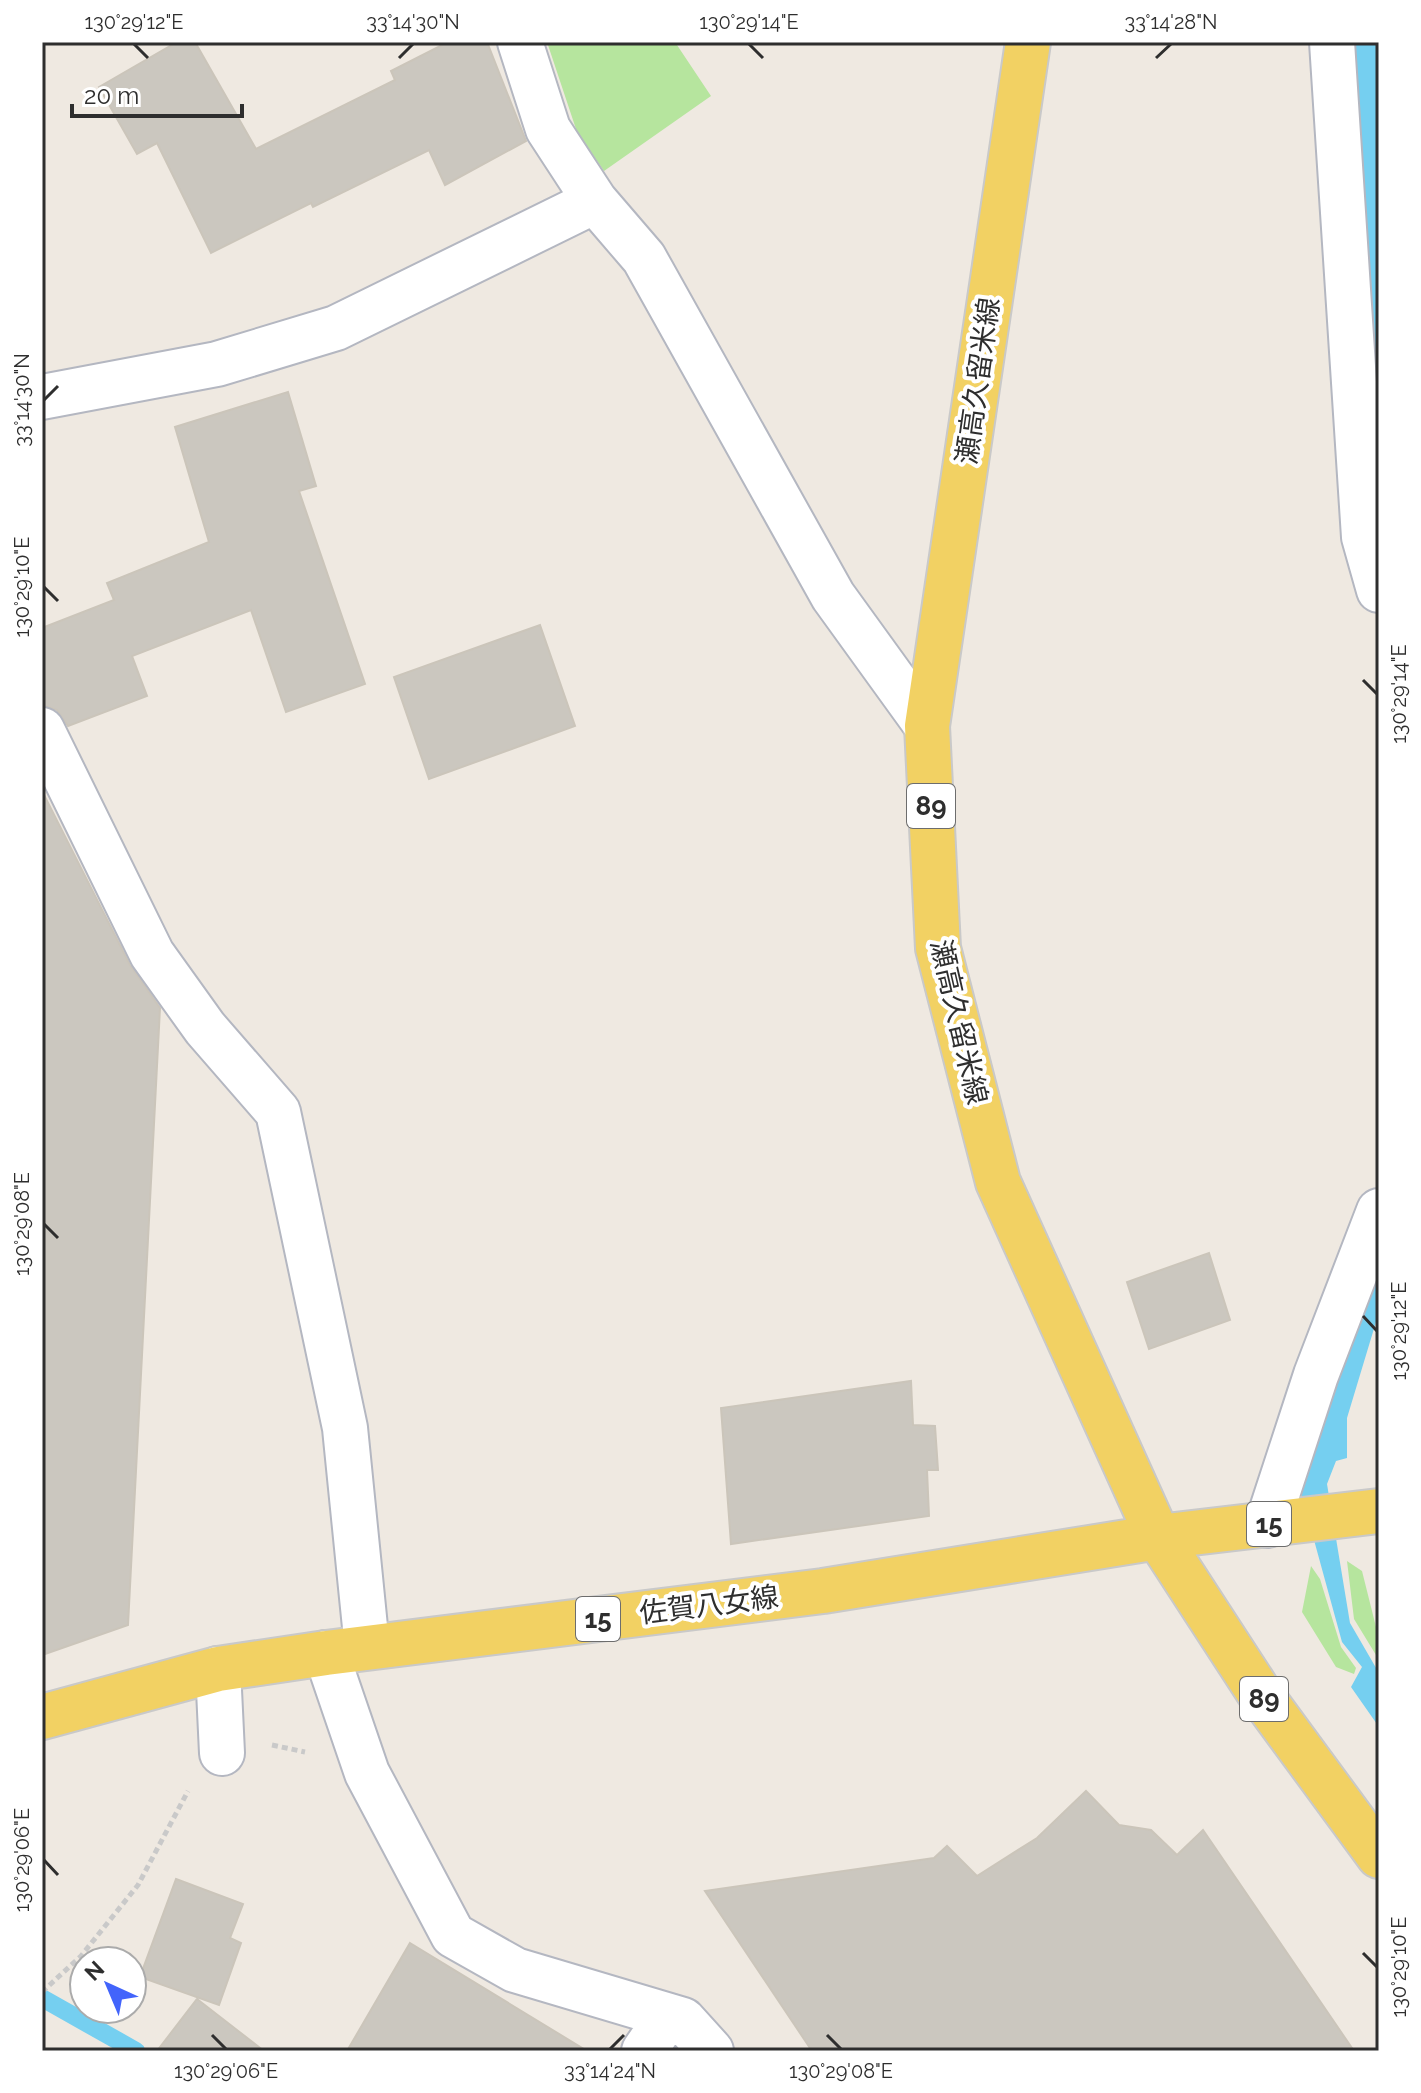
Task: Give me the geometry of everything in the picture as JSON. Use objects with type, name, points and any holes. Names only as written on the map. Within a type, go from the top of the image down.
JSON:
[{"type":"main road","name":"瀬高久留米線","points":[[1028,42],[927,726],[938,948],[998,1182],[1158,1537],[1260,1694],[1379,1856]]},
{"type":"main road","name":"佐賀八女線","points":[[42,1717],[218,1669],[823,1591],[1158,1537],[1267,1525],[1377,1504]]},
{"type":"street","points":[[520,42],[548,129],[595,201],[644,258],[833,596],[927,726]]},
{"type":"street","points":[[1332,42],[1364,537],[1379,590]]},
{"type":"street","points":[[42,397],[217,364],[336,328],[595,201]]},
{"type":"street","points":[[42,730],[152,954],[205,1028],[278,1112],[345,1428],[347,1650],[367,1773],[453,1935],[515,1970],[656,2034],[683,2020],[711,2051]]},
{"type":"street","points":[[1267,1525],[1316,1375],[1379,1211]]},
{"type":"street","points":[[218,1669],[222,1753]]},
{"type":"path","points":[[42,1992],[81,1956],[138,1885],[193,1781],[222,1753],[268,1744],[327,1757],[367,1773]]},
{"type":"green space","points":[[547,42],[675,42],[711,96],[604,171],[577,132]]},
{"type":"green space","points":[[1347,1561],[1362,1571],[1379,1639],[1379,1656],[1354,1619]]},
{"type":"green space","points":[[1311,1566],[1320,1579],[1341,1647],[1356,1668],[1354,1674],[1336,1667],[1302,1612]]},
{"type":"water","points":[[1379,42],[1379,71],[1376,73],[1379,137],[1379,431],[1353,43]]},
{"type":"water","points":[[1379,1265],[1379,1312],[1347,1418],[1347,1458],[1336,1461],[1327,1484],[1350,1623],[1379,1673],[1379,1727],[1351,1687],[1362,1667],[1342,1642],[1300,1489],[1302,1471]]},
{"type":"building","points":[[177,42],[195,42],[256,149],[395,80],[391,71],[448,42],[487,42],[526,141],[445,185],[429,150],[313,207],[311,203],[211,253],[157,143],[137,154],[99,87]]},
{"type":"building","points":[[288,392],[316,486],[299,491],[365,684],[286,712],[251,610],[132,656],[147,696],[68,726],[57,710],[42,705],[42,628],[114,600],[107,583],[209,542],[175,427]]},
{"type":"building","points":[[540,625],[575,726],[429,779],[394,677]]},
{"type":"building","points":[[42,791],[130,965],[160,1008],[128,1625],[42,1655]]},
{"type":"building","points":[[1209,1253],[1230,1320],[1149,1349],[1127,1282]]},
{"type":"building","points":[[911,1381],[913,1425],[935,1426],[938,1470],[927,1470],[929,1516],[731,1544],[721,1408]]},
{"type":"building","points":[[1086,1791],[1119,1825],[1151,1830],[1177,1855],[1203,1830],[1354,2051],[812,2051],[705,1891],[934,1858],[947,1846],[977,1876],[1037,1838]]},
{"type":"building","points":[[176,1879],[243,1904],[230,1938],[241,1943],[219,2005],[148,1980],[148,1955]]},
{"type":"building","points":[[410,1943],[587,2051],[347,2051]]},
{"type":"building","points":[[197,1999],[264,2051],[157,2051]]},
{"type":"waterway","points":[[42,1998],[136,2051]]}]
